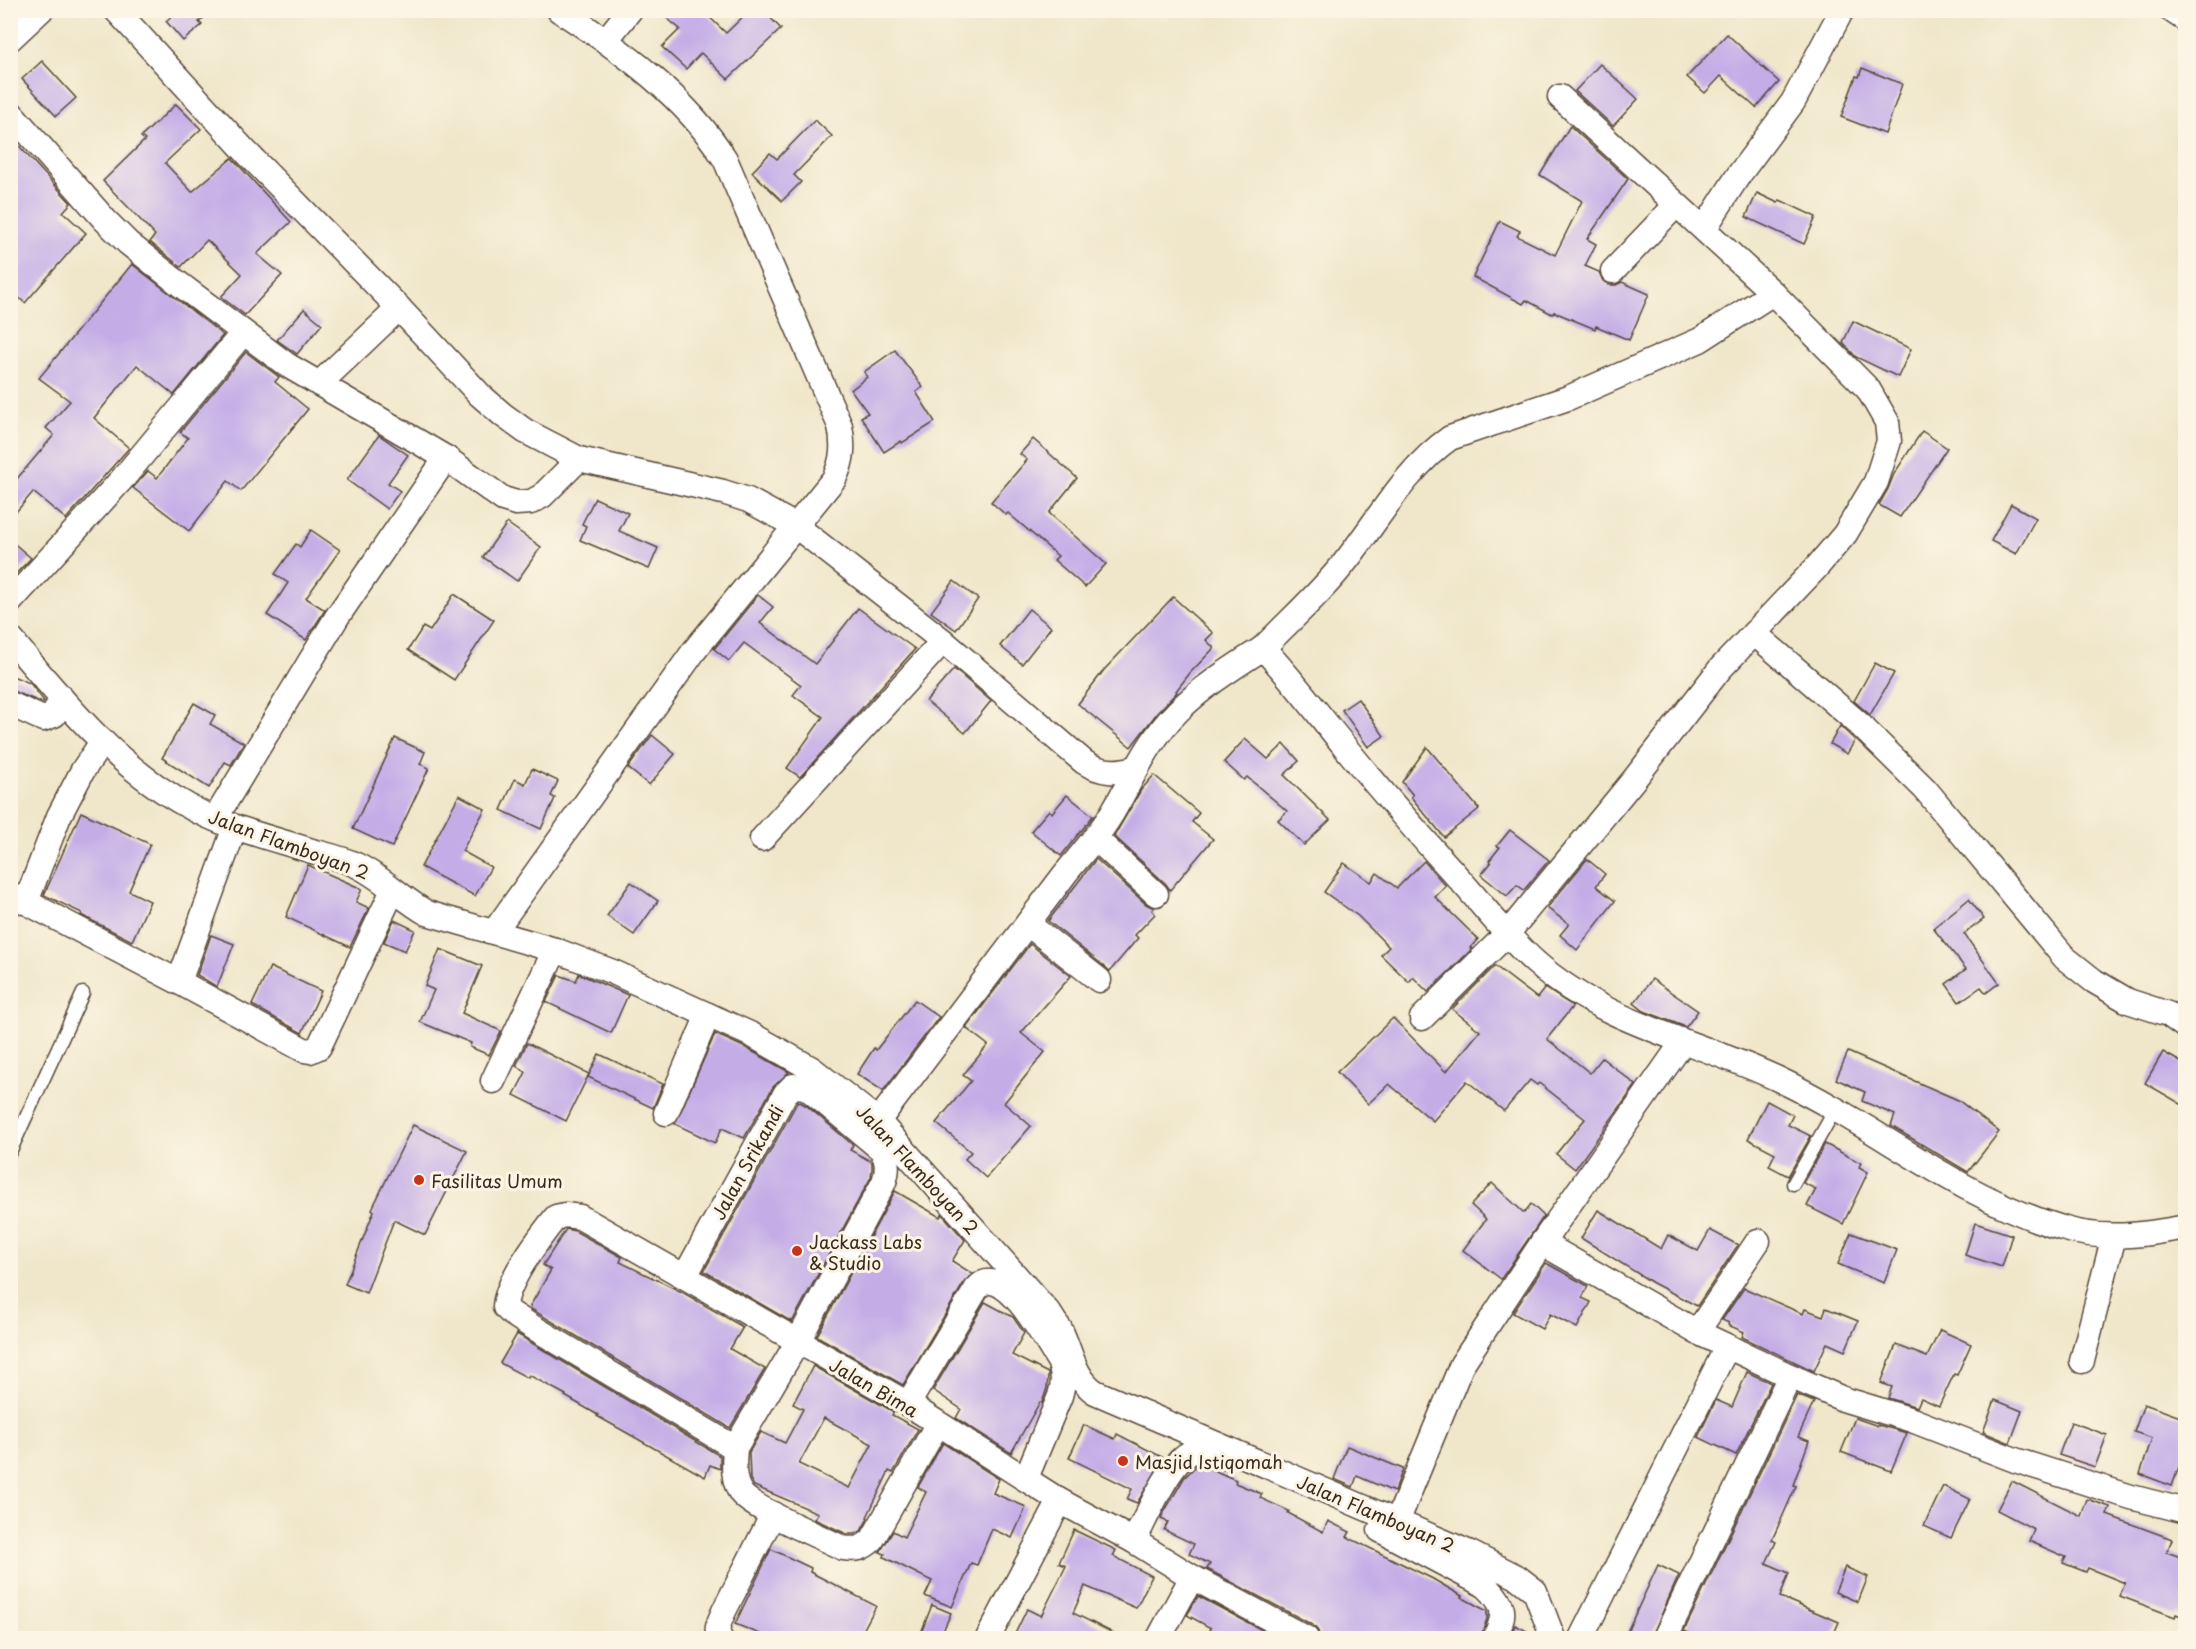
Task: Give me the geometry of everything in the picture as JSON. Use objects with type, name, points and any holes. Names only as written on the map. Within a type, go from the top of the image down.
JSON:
[{"type":"street","points":[[10,39],[41,10]]},
{"type":"street","points":[[116,10],[246,152],[399,308],[480,395],[502,415],[525,431],[579,459],[723,492],[748,500],[796,526],[943,641],[1084,762],[1107,772],[1120,772],[1135,768]]},
{"type":"street","points":[[494,932],[694,651],[834,479],[841,466],[844,444],[840,426],[725,159],[711,137],[689,111],[606,40],[559,10]]},
{"type":"street","points":[[606,40],[630,10]]},
{"type":"street","points":[[1704,229],[1738,176],[1793,102],[1842,10]]},
{"type":"street","points":[[1422,1018],[1508,934],[1720,669],[1845,534],[1876,482],[1889,441],[1887,422],[1868,389],[1773,293],[1560,97]]},
{"type":"street","points":[[10,112],[128,243],[287,365],[393,425],[446,458],[503,499],[516,503],[531,502],[542,496],[579,459]]},
{"type":"street","points":[[1612,272],[1676,205]]},
{"type":"street","points":[[878,1121],[1095,838],[1114,810],[1135,768],[1177,712],[1215,679],[1263,648],[1347,559],[1390,501],[1435,448],[1450,438],[1568,398],[1700,339],[1773,293]]},
{"type":"street","points":[[319,384],[399,308]]},
{"type":"street","points":[[10,602],[124,477],[243,333]]},
{"type":"street","points":[[179,982],[225,823],[337,617],[446,458]]},
{"type":"street","points":[[1754,633],[1858,723],[1926,789],[2065,958],[2094,981],[2128,1001],[2168,1014],[2186,1027]]},
{"type":"street","name":"Jalan Flamboyan 2","points":[[10,638],[102,742],[164,791],[189,807],[225,823],[356,865],[377,876],[427,913],[555,950],[613,972],[752,1035],[812,1069],[878,1121],[1049,1313],[1060,1330],[1079,1377],[1086,1386],[1095,1392],[1470,1553],[1517,1577],[1534,1591],[1553,1638]]},
{"type":"street","points":[[762,839],[943,641]]},
{"type":"street","points":[[1263,648],[1286,672],[1350,753],[1508,934],[1536,963],[1579,996],[1683,1042],[1749,1066],[1836,1108],[1927,1166],[2034,1219],[2085,1234],[2114,1236],[2186,1227]]},
{"type":"street","points":[[10,704],[43,719],[54,715],[61,698]]},
{"type":"street","points":[[102,742],[83,770],[58,816],[18,898],[304,1050],[315,1050],[319,1047],[393,890]]},
{"type":"street","points":[[1095,838],[1156,894]]},
{"type":"street","points":[[1028,924],[1099,980]]},
{"type":"street","points":[[493,1081],[555,950]]},
{"type":"street","points":[[666,1113],[708,1015]]},
{"type":"street","points":[[1397,1522],[1462,1364],[1542,1243],[1683,1042]]},
{"type":"street","name":"Jalan Srikandi","points":[[685,1276],[785,1094],[793,1086],[806,1087],[882,1150],[887,1164],[884,1182],[797,1343],[735,1448]]},
{"type":"street","name":"Jalan Bima","points":[[735,1448],[531,1326],[506,1307],[506,1300],[526,1259],[556,1217],[565,1215],[580,1217],[797,1343],[908,1404],[1060,1501],[1134,1541],[1192,1577],[1306,1638]]},
{"type":"street","points":[[2082,1361],[2114,1236]]},
{"type":"street","points":[[1697,1332],[1758,1241]]},
{"type":"street","points":[[1542,1243],[1697,1332],[1843,1399],[1912,1420],[2015,1460],[2132,1497],[2186,1511]]},
{"type":"street","points":[[908,1404],[977,1288],[981,1283],[988,1281],[996,1281],[1003,1285],[1022,1306],[1059,1361],[1063,1371],[1060,1396],[1026,1478]]},
{"type":"street","points":[[1581,1638],[1726,1347]]},
{"type":"street","points":[[1665,1638],[1790,1376]]},
{"type":"street","points":[[735,1448],[734,1468],[737,1485],[742,1495],[773,1514],[843,1548],[855,1550],[864,1548],[872,1540],[938,1425]]},
{"type":"street","points":[[1134,1541],[1175,1466],[1188,1453],[1205,1450],[1313,1498],[1486,1586],[1498,1597],[1503,1613],[1500,1627],[1494,1638]]},
{"type":"street","points":[[988,1638],[1060,1501]]},
{"type":"street","points":[[720,1638],[717,1634],[718,1625],[773,1514]]},
{"type":"street","points":[[1159,1638],[1192,1577]]},
{"type":"lane","points":[[2160,10],[2186,27]]},
{"type":"lane","points":[[10,1152],[82,993]]},
{"type":"lane","points":[[1792,1184],[1836,1108]]},
{"type":"building","points":[[179,10],[212,10],[199,22],[202,25],[183,41],[166,21]]},
{"type":"building","points":[[657,10],[702,10],[726,33],[750,10],[763,10],[781,29],[728,79],[701,53],[686,69],[662,47],[680,29]]},
{"type":"building","points":[[1727,34],[1779,82],[1756,108],[1721,76],[1705,93],[1687,77]]},
{"type":"building","points":[[42,61],[76,98],[56,116],[22,79]]},
{"type":"building","points":[[1600,64],[1638,99],[1613,126],[1575,91]]},
{"type":"building","points":[[1862,68],[1902,84],[1885,134],[1841,117],[1856,76],[1859,77]]},
{"type":"building","points":[[176,104],[201,129],[165,163],[192,192],[232,158],[291,222],[257,254],[282,275],[245,315],[221,297],[242,274],[207,240],[181,267],[150,242],[155,235],[103,181],[145,140],[141,137]]},
{"type":"building","points":[[815,120],[832,136],[794,175],[801,182],[782,201],[752,172],[770,153],[777,159]]},
{"type":"building","points":[[1570,126],[1628,179],[1587,239],[1596,244],[1585,266],[1599,272],[1603,281],[1609,285],[1622,282],[1649,294],[1629,340],[1596,326],[1595,329],[1554,312],[1552,314],[1526,300],[1523,304],[1473,277],[1500,221],[1520,231],[1517,236],[1555,255],[1582,201],[1540,175]]},
{"type":"building","points":[[10,136],[71,203],[63,212],[86,233],[25,303],[10,290]]},
{"type":"building","points":[[1757,193],[1778,203],[1780,200],[1816,217],[1804,244],[1746,217]]},
{"type":"building","points":[[132,264],[223,335],[174,395],[137,365],[94,418],[129,448],[66,519],[33,492],[10,519],[10,487],[54,435],[46,428],[70,401],[39,378]]},
{"type":"building","points":[[304,309],[322,324],[297,354],[277,340]]},
{"type":"building","points":[[1853,321],[1911,349],[1898,377],[1856,357],[1843,343]]},
{"type":"building","points":[[895,350],[923,387],[916,392],[935,422],[884,452],[861,417],[868,413],[851,390],[867,377],[864,372]]},
{"type":"building","points":[[246,352],[279,377],[275,382],[308,409],[241,491],[228,481],[189,531],[133,488],[148,471],[157,478],[188,438],[180,432]]},
{"type":"building","points":[[1922,431],[1947,448],[1900,517],[1879,505],[1894,474]]},
{"type":"building","points":[[379,435],[408,455],[388,483],[400,491],[387,509],[347,480]]},
{"type":"building","points":[[1033,439],[1077,478],[1049,513],[1106,564],[1085,587],[1054,560],[1058,556],[1008,513],[1006,515],[991,502],[1027,460],[1020,454]]},
{"type":"building","points":[[595,498],[628,513],[619,531],[658,548],[649,569],[580,540],[586,526],[582,524]]},
{"type":"building","points":[[2011,504],[2036,518],[2016,554],[1991,541]]},
{"type":"building","points":[[507,523],[541,547],[517,581],[483,557]]},
{"type":"building","points":[[311,530],[340,550],[306,598],[325,610],[306,640],[267,615],[288,583],[275,574],[296,544],[300,547]]},
{"type":"building","points":[[10,540],[31,558],[10,580]]},
{"type":"building","points":[[954,581],[978,599],[956,630],[931,612]]},
{"type":"building","points":[[454,594],[494,620],[454,680],[408,650],[423,627],[430,631]]},
{"type":"building","points":[[758,595],[773,607],[760,623],[815,664],[858,608],[915,649],[800,777],[787,768],[823,717],[793,695],[801,685],[744,643],[729,661],[714,649]]},
{"type":"building","points":[[1173,597],[1213,633],[1206,640],[1214,648],[1190,673],[1131,747],[1078,704],[1104,670]]},
{"type":"building","points":[[1029,609],[1051,627],[1022,664],[1000,646]]},
{"type":"building","points":[[1875,663],[1894,673],[1870,715],[1854,701]]},
{"type":"building","points":[[954,669],[991,701],[965,733],[926,701]]},
{"type":"building","points":[[10,675],[30,683],[44,701],[43,703],[10,690]]},
{"type":"building","points":[[1358,699],[1384,736],[1368,747],[1342,710]]},
{"type":"building","points":[[194,703],[215,715],[210,724],[244,743],[231,765],[225,762],[209,788],[162,758]]},
{"type":"building","points":[[1840,726],[1855,740],[1847,754],[1830,744]]},
{"type":"building","points":[[652,735],[675,754],[649,785],[628,768]]},
{"type":"building","points":[[395,738],[425,752],[420,764],[429,768],[392,847],[353,829]]},
{"type":"building","points":[[1245,739],[1268,759],[1284,744],[1299,761],[1284,775],[1330,820],[1304,845],[1278,820],[1287,811],[1247,777],[1244,780],[1224,762]]},
{"type":"building","points":[[1427,747],[1479,809],[1444,837],[1411,797],[1413,795],[1402,782]]},
{"type":"building","points":[[532,769],[558,781],[551,796],[555,798],[541,829],[501,810],[515,779],[525,784]]},
{"type":"building","points":[[1154,775],[1199,813],[1192,822],[1213,839],[1170,890],[1114,836],[1141,790]]},
{"type":"building","points":[[459,795],[485,809],[462,851],[491,867],[475,896],[421,867]]},
{"type":"building","points":[[1067,795],[1093,816],[1061,856],[1031,831],[1049,810],[1052,813]]},
{"type":"building","points":[[81,812],[150,844],[129,891],[150,901],[132,941],[44,895]]},
{"type":"building","points":[[1510,830],[1549,860],[1524,890],[1517,885],[1507,896],[1481,875],[1500,847],[1497,846]]},
{"type":"building","points":[[1096,859],[1146,904],[1154,908],[1152,910],[1155,914],[1135,935],[1138,938],[1110,971],[1048,921]]},
{"type":"building","points":[[1587,859],[1605,874],[1596,886],[1615,901],[1577,950],[1560,935],[1569,924],[1547,908]]},
{"type":"building","points":[[1424,861],[1446,886],[1435,897],[1478,939],[1470,948],[1472,949],[1428,992],[1413,977],[1409,982],[1381,955],[1389,947],[1358,916],[1324,892],[1344,863],[1371,882],[1377,873],[1397,888]]},
{"type":"building","points":[[308,865],[362,889],[356,902],[369,908],[350,947],[286,917]]},
{"type":"building","points":[[631,882],[658,901],[634,935],[607,916]]},
{"type":"building","points":[[1969,899],[1984,919],[1964,934],[1999,983],[1986,993],[1981,987],[1959,1002],[1946,984],[1966,969],[1933,928]]},
{"type":"building","points":[[394,920],[415,930],[405,951],[384,942]]},
{"type":"building","points":[[211,935],[234,944],[217,987],[197,975]]},
{"type":"building","points":[[1030,944],[1071,976],[1021,1033],[1045,1052],[1004,1103],[1031,1126],[986,1178],[965,1159],[971,1152],[936,1123],[971,1081],[963,1075],[988,1045],[966,1028]]},
{"type":"building","points":[[440,949],[482,966],[462,1013],[501,1031],[489,1055],[470,1047],[471,1043],[420,1022],[434,990],[425,986]]},
{"type":"building","points":[[1495,966],[1537,998],[1545,988],[1573,1006],[1547,1039],[1590,1073],[1602,1058],[1636,1085],[1575,1169],[1556,1154],[1585,1119],[1539,1083],[1537,1085],[1530,1080],[1504,1111],[1467,1081],[1433,1121],[1389,1084],[1368,1104],[1337,1072],[1393,1018],[1446,1072],[1480,1031],[1452,1009]]},
{"type":"building","points":[[270,967],[321,991],[302,1033],[252,1005]]},
{"type":"building","points":[[579,974],[628,995],[611,1033],[546,1002],[559,975],[576,981]]},
{"type":"building","points":[[1652,979],[1698,1011],[1686,1027],[1644,1011],[1634,1003]]},
{"type":"building","points":[[915,1000],[939,1017],[883,1091],[857,1074],[874,1048],[876,1050]]},
{"type":"building","points":[[715,1034],[789,1072],[773,1087],[744,1138],[722,1128],[715,1143],[675,1124]]},
{"type":"building","points":[[527,1043],[589,1074],[566,1121],[514,1095],[526,1072],[516,1066]]},
{"type":"building","points":[[1848,1052],[1958,1100],[1999,1132],[1968,1172],[1891,1126],[1895,1115],[1862,1101],[1865,1092],[1836,1079]]},
{"type":"building","points":[[2163,1052],[2186,1065],[2186,1107],[2145,1083]]},
{"type":"building","points":[[599,1054],[663,1084],[653,1108],[588,1077]]},
{"type":"building","points":[[798,1101],[853,1145],[850,1150],[872,1162],[872,1169],[871,1177],[792,1322],[704,1271]]},
{"type":"building","points":[[1767,1101],[1793,1115],[1788,1125],[1811,1136],[1788,1176],[1769,1166],[1775,1153],[1748,1139]]},
{"type":"building","name":"Fasilitas Umum","points":[[413,1125],[467,1151],[425,1235],[394,1220],[366,1293],[345,1284],[374,1211],[372,1209]]},
{"type":"building","points":[[1825,1144],[1861,1163],[1859,1167],[1868,1172],[1843,1224],[1807,1206],[1816,1189],[1803,1183]]},
{"type":"building","points":[[1492,1183],[1524,1213],[1531,1204],[1544,1216],[1501,1279],[1463,1250],[1486,1219],[1471,1205]]},
{"type":"building","points":[[895,1191],[940,1217],[942,1214],[965,1240],[952,1261],[973,1274],[965,1281],[903,1385],[817,1336]]},
{"type":"building","points":[[1598,1210],[1661,1249],[1668,1235],[1698,1251],[1710,1230],[1738,1245],[1697,1306],[1653,1283],[1581,1238]]},
{"type":"building","points":[[1975,1223],[2012,1235],[2002,1267],[1965,1255]]},
{"type":"building","points":[[566,1229],[575,1231],[622,1257],[620,1262],[682,1292],[743,1327],[730,1349],[765,1369],[730,1428],[531,1309],[530,1306],[551,1270],[543,1265]]},
{"type":"building","points":[[1851,1233],[1897,1250],[1884,1283],[1838,1264]]},
{"type":"building","points":[[1546,1263],[1588,1286],[1582,1298],[1591,1302],[1577,1328],[1550,1314],[1542,1329],[1513,1313]]},
{"type":"building","points":[[1744,1288],[1803,1314],[1805,1309],[1823,1316],[1826,1308],[1858,1321],[1845,1351],[1827,1343],[1814,1371],[1742,1337],[1744,1332],[1722,1320]]},
{"type":"building","points":[[985,1302],[1013,1317],[1024,1333],[1012,1355],[1048,1373],[1047,1388],[1042,1403],[1040,1402],[1011,1453],[956,1418],[961,1409],[933,1390]]},
{"type":"building","points":[[1940,1330],[1971,1344],[1939,1406],[1921,1398],[1917,1407],[1888,1398],[1892,1387],[1881,1383],[1896,1345],[1927,1357]]},
{"type":"building","points":[[517,1334],[720,1456],[720,1469],[710,1465],[705,1477],[597,1416],[566,1395],[529,1375],[528,1378],[500,1363]]},
{"type":"building","points":[[813,1366],[894,1412],[892,1415],[918,1429],[893,1473],[889,1471],[861,1531],[847,1534],[814,1519],[818,1513],[754,1486],[750,1479],[749,1452],[761,1432],[785,1443],[803,1409],[793,1404]],"holes":[[[824,1418],[872,1444],[849,1488],[799,1464]]]},
{"type":"building","points":[[1747,1372],[1771,1383],[1736,1455],[1698,1437],[1716,1400],[1732,1407]]},
{"type":"building","points":[[1797,1395],[1814,1402],[1798,1437],[1809,1441],[1793,1485],[1796,1486],[1772,1540],[1776,1542],[1766,1563],[1789,1573],[1780,1597],[1839,1622],[1832,1638],[1700,1638],[1684,1631]]},
{"type":"building","points":[[1995,1400],[2022,1411],[2010,1443],[1983,1432]]},
{"type":"building","points":[[2144,1404],[2186,1419],[2186,1447],[2172,1486],[2140,1474],[2152,1438],[2134,1432]]},
{"type":"building","points":[[1855,1418],[1907,1433],[1891,1471],[1841,1452]]},
{"type":"building","points":[[2071,1422],[2107,1435],[2095,1467],[2059,1455]]},
{"type":"building","points":[[1084,1425],[1115,1439],[1117,1434],[1164,1458],[1137,1503],[1127,1499],[1132,1489],[1069,1458]]},
{"type":"building","points":[[943,1443],[999,1479],[993,1493],[1026,1507],[1012,1538],[992,1529],[977,1565],[971,1563],[952,1607],[925,1596],[932,1581],[884,1557],[885,1554],[880,1552],[893,1531],[904,1537],[926,1492],[918,1487]]},
{"type":"building","points":[[1347,1446],[1403,1469],[1394,1492],[1357,1476],[1353,1487],[1334,1479]]},
{"type":"building","points":[[1197,1465],[1236,1480],[1235,1483],[1262,1494],[1260,1498],[1289,1511],[1288,1513],[1323,1532],[1328,1521],[1350,1532],[1347,1537],[1433,1579],[1487,1611],[1487,1619],[1480,1638],[1320,1638],[1313,1625],[1207,1569],[1210,1564],[1189,1554],[1194,1544],[1164,1530],[1168,1522],[1161,1519],[1184,1478]]},
{"type":"building","points":[[2012,1481],[2081,1516],[2087,1499],[2110,1507],[2107,1515],[2172,1539],[2167,1552],[2186,1559],[2186,1618],[2176,1614],[2175,1617],[2120,1596],[2125,1583],[2088,1568],[2086,1572],[2063,1563],[2066,1557],[2029,1541],[2034,1529],[1997,1510]]},
{"type":"building","points":[[1943,1486],[1970,1499],[1951,1538],[1924,1526]]},
{"type":"building","points":[[1074,1530],[1116,1550],[1113,1556],[1152,1576],[1136,1608],[1085,1586],[1073,1613],[1123,1638],[1013,1638],[1027,1609],[1041,1616],[1066,1566],[1059,1563]]},
{"type":"building","points":[[771,1549],[811,1568],[810,1572],[876,1606],[859,1638],[770,1638],[735,1624]]},
{"type":"building","points":[[1658,1565],[1679,1575],[1651,1638],[1640,1638],[1627,1632]]},
{"type":"building","points":[[1845,1567],[1868,1577],[1858,1602],[1835,1592]]},
{"type":"building","points":[[1198,1596],[1277,1638],[1207,1638],[1211,1628],[1187,1615]]},
{"type":"building","points":[[932,1605],[951,1613],[940,1638],[919,1638]]},
{"type":"building","points":[[1515,1625],[1537,1636],[1538,1638],[1510,1638]]},
{"type":"place","name":"Fasilitas Umum","points":[[419,1180]]},
{"type":"place","name":"Jackass Labs & Studio","points":[[797,1251]]},
{"type":"place","name":"Masjid Istiqomah","points":[[1123,1461]]}]
